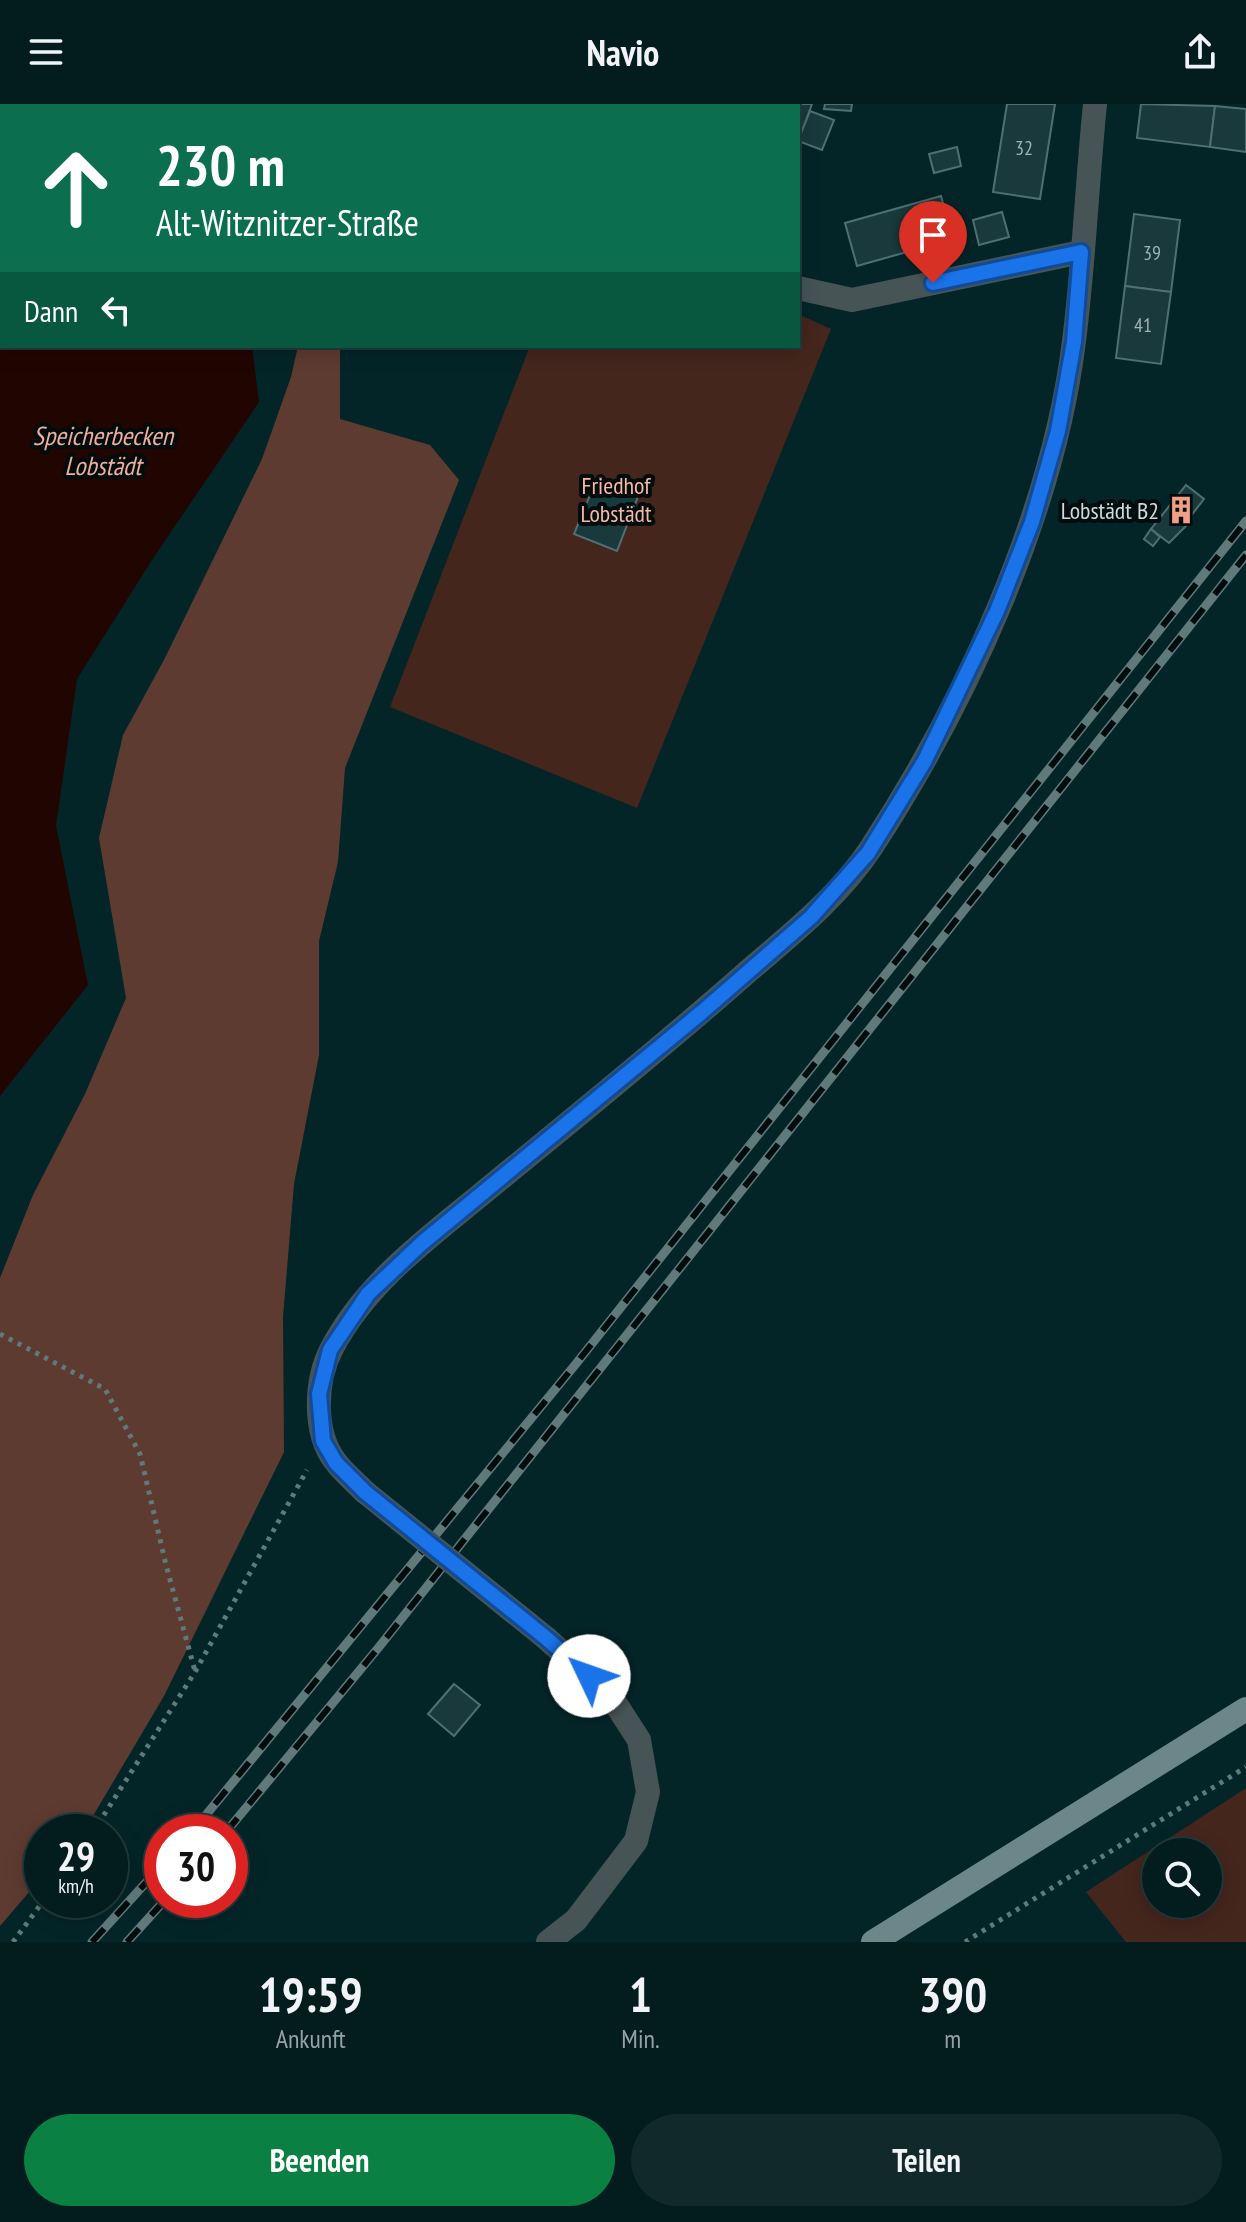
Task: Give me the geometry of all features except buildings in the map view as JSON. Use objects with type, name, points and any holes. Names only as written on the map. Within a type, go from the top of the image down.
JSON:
[{"type":"main road","points":[[873,1942],[1246,1709]]},
{"type":"street","points":[[548,1942],[576,1920],[636,1841],[648,1792],[639,1740],[610,1695],[546,1638],[365,1492],[336,1463],[323,1441],[319,1394],[330,1350],[368,1294],[422,1243],[680,1031],[811,917],[868,853],[924,762],[997,611],[1032,522],[1058,431],[1074,342],[1095,104]]},
{"type":"street","points":[[800,288],[852,300],[1081,252]]},
{"type":"path","points":[[0,1334],[105,1389],[140,1454],[195,1672]]},
{"type":"path","points":[[104,1814],[195,1672],[323,1441]]},
{"type":"path","points":[[965,1942],[1246,1767]]},
{"type":"path","points":[[13,1942],[31,1918]]},
{"type":"green space","name":"Friedhof Lobstädt","points":[[800,315],[831,329],[637,808],[390,707],[529,348],[800,348]]},
{"type":"green space","points":[[1246,1788],[1246,1942],[1126,1942],[1086,1892],[1142,1856],[1142,1918],[1222,1918],[1222,1838],[1169,1838]]},
{"type":"shaded area","points":[[298,348],[340,348],[340,419],[430,445],[459,480],[345,768],[338,862],[319,941],[319,1055],[294,1184],[283,1317],[284,1452],[164,1696],[94,1814],[24,1814],[24,1898],[0,1926],[0,1278],[33,1195],[85,1094],[126,998],[99,838],[123,735],[165,658],[262,459],[291,377]]},
{"type":"water","name":"Speicherbecken Lobstädt","points":[[0,348],[252,348],[259,402],[152,560],[77,679],[56,826],[88,985],[0,1096]]},
{"type":"railway","points":[[207,1814],[575,1365],[1246,521]]},
{"type":"railway","points":[[241,1814],[379,1647],[1246,555]]},
{"type":"railway","points":[[92,1942],[144,1885]]},
{"type":"railway","points":[[127,1942],[149,1918]]},
{"type":"place","name":"Lobstädt B2","points":[[1181,510]]},
{"type":"route","points":[[589,1676],[365,1492],[336,1463],[323,1441],[319,1394],[330,1350],[368,1294],[422,1243],[680,1031],[811,917],[868,853],[924,762],[997,611],[1032,522],[1058,431],[1074,342],[1081,252],[933,283]]}]
